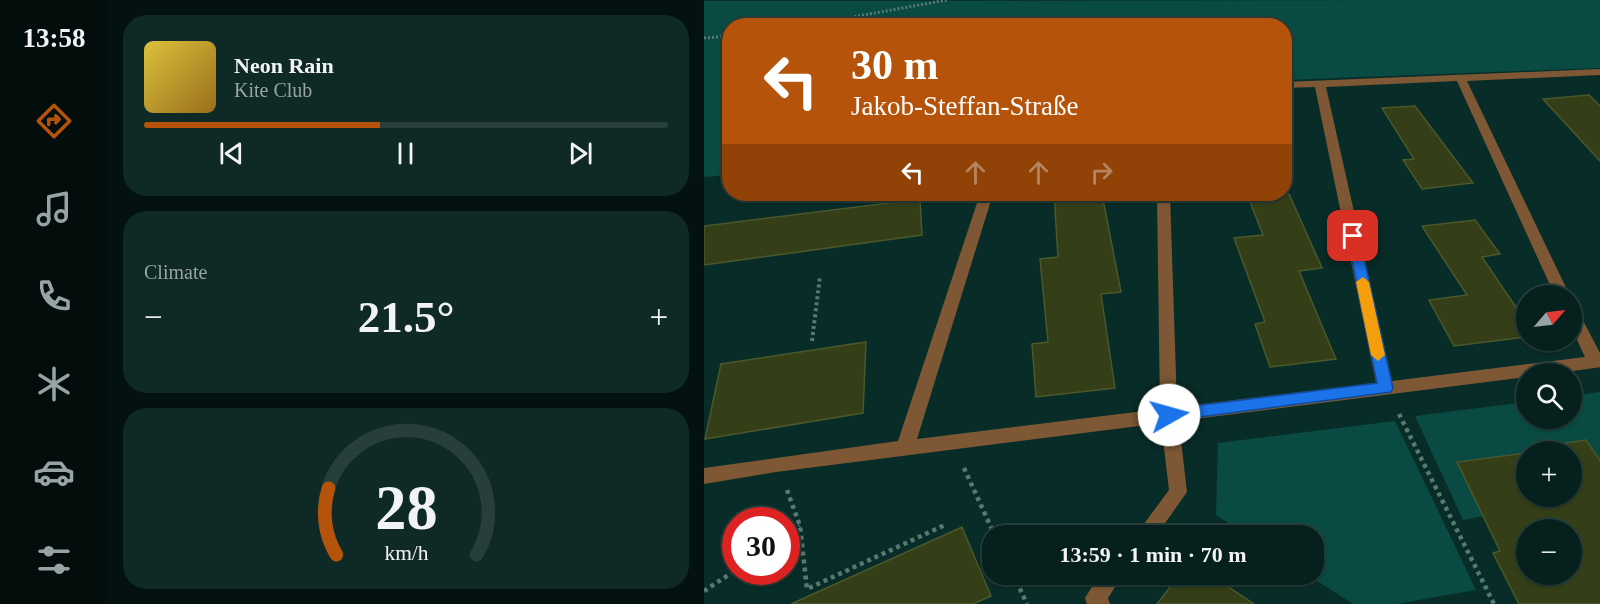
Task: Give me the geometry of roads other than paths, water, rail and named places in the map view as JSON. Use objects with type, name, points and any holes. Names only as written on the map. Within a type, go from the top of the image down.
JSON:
[{"type":"street","points":[[1292,85],[1601,72]]},
{"type":"street","points":[[1461,79],[1559,285]]},
{"type":"street","points":[[1320,83],[1385,388]]},
{"type":"street","points":[[905,448],[984,201]]},
{"type":"street","points":[[1152,525],[1178,492],[1169,415],[1163,201]]},
{"type":"street","points":[[704,476],[905,448],[1598,362],[1582,332]]},
{"type":"street","points":[[1100,604],[1095,598],[1105,585]]}]
